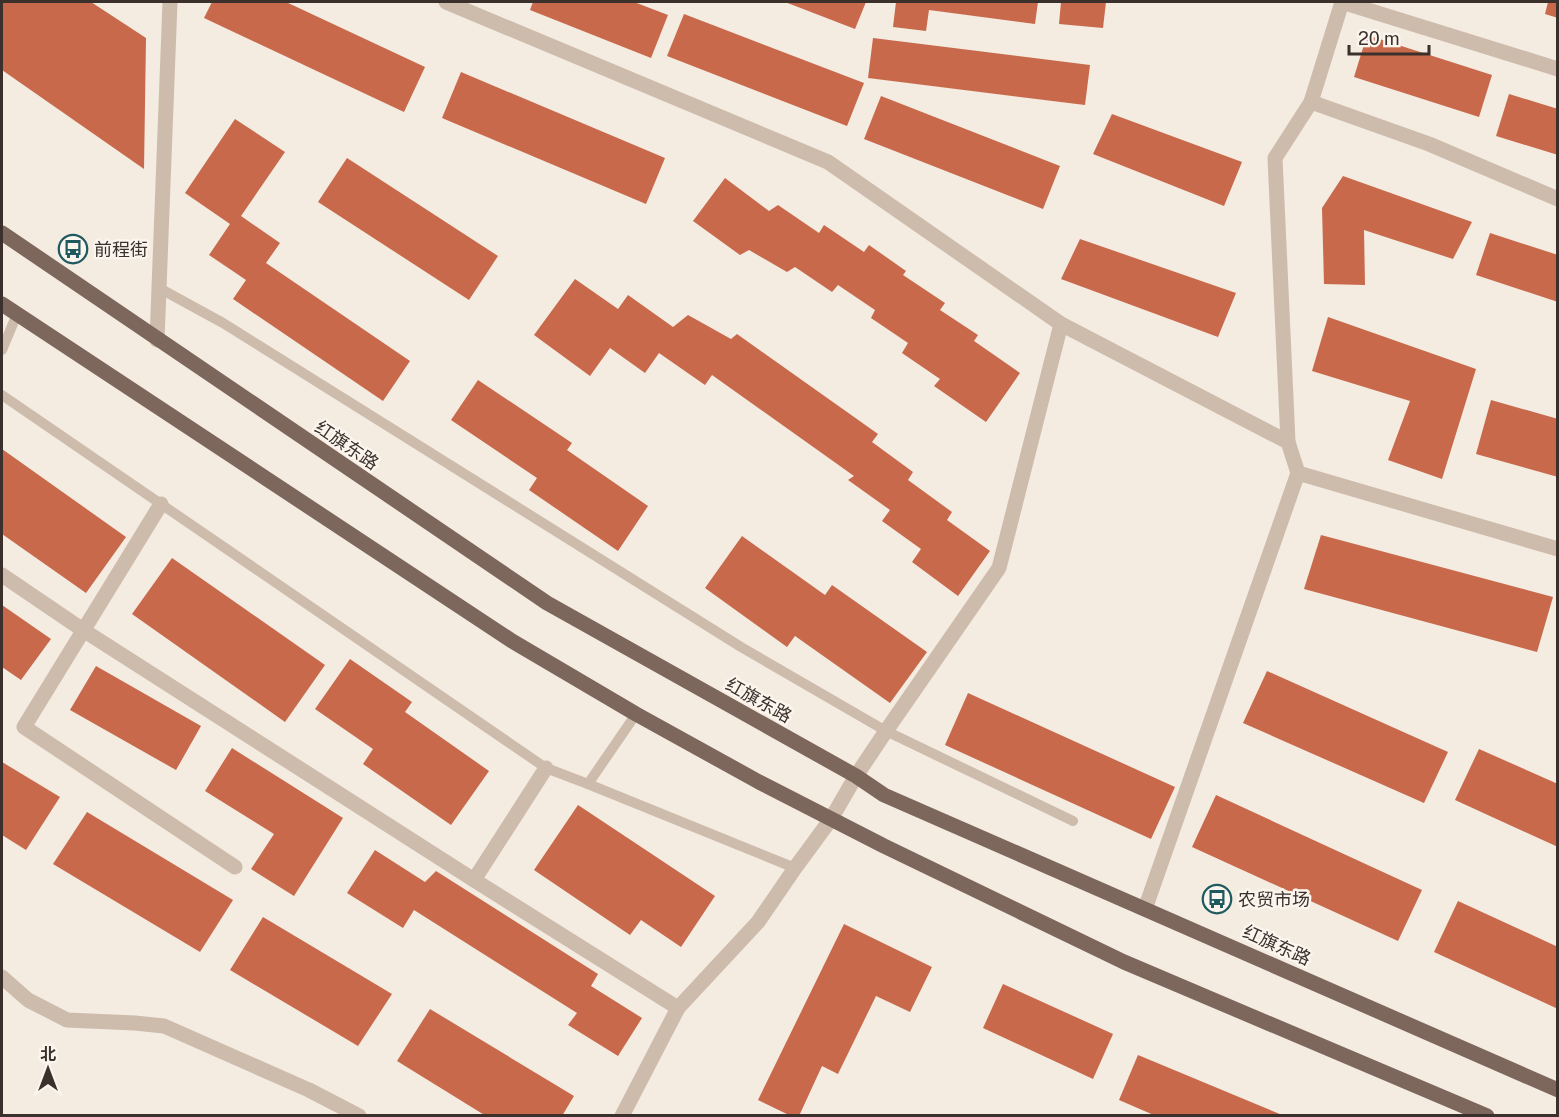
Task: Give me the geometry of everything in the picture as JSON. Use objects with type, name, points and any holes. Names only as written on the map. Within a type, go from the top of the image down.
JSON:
[{"type":"main road","name":"红旗东路","points":[[2,233],[547,603],[856,776],[884,795],[1557,1090]]},
{"type":"main road","points":[[2,304],[512,641],[636,714],[759,782],[884,846],[1124,962],[1487,1116]]},
{"type":"street","points":[[157,340],[170,2]]},
{"type":"street","points":[[446,2],[828,162],[1061,324],[1288,442]]},
{"type":"street","points":[[1145,909],[1298,473],[1288,442],[1275,158],[1311,102],[1342,2],[1557,69]]},
{"type":"street","points":[[1311,102],[1429,144],[1557,199]]},
{"type":"street","points":[[622,1116],[678,1008],[758,922],[831,819],[886,731],[999,568],[1061,324]]},
{"type":"street","points":[[1298,473],[1557,549]]},
{"type":"street","points":[[161,504],[24,727],[235,867]]},
{"type":"street","points":[[2,575],[83,630],[678,1008]]},
{"type":"street","points":[[474,880],[546,768]]},
{"type":"street","points":[[2,977],[27,1000],[67,1020],[164,1026],[309,1090],[358,1116]]},
{"type":"lane","points":[[159,288],[223,323],[741,647],[886,731],[1073,821]]},
{"type":"lane","points":[[2,350],[17,314]]},
{"type":"lane","points":[[2,395],[546,768],[795,868]]},
{"type":"lane","points":[[588,784],[636,714]]},
{"type":"building","points":[[2,2],[91,2],[146,38],[144,169],[2,70]]},
{"type":"building","points":[[212,2],[286,2],[425,67],[404,112],[204,18]]},
{"type":"building","points":[[533,2],[634,2],[668,15],[651,58],[530,10]]},
{"type":"building","points":[[785,2],[866,2],[855,29]]},
{"type":"building","points":[[896,2],[1038,2],[1035,24],[929,10],[926,31],[893,27]]},
{"type":"building","points":[[1061,2],[1106,2],[1103,28],[1059,24]]},
{"type":"building","points":[[1548,2],[1558,2],[1558,18],[1545,14]]},
{"type":"building","points":[[684,14],[864,83],[847,126],[667,56]]},
{"type":"building","points":[[1367,35],[1492,75],[1479,117],[1354,77]]},
{"type":"building","points":[[873,38],[1090,65],[1085,105],[868,78]]},
{"type":"building","points":[[461,72],[665,158],[646,204],[442,118]]},
{"type":"building","points":[[1509,94],[1558,109],[1558,155],[1496,136]]},
{"type":"building","points":[[881,96],[1060,166],[1043,209],[864,139]]},
{"type":"building","points":[[1112,114],[1242,162],[1224,206],[1093,154]]},
{"type":"building","points":[[235,119],[285,152],[241,216],[280,243],[266,263],[410,361],[383,401],[233,299],[246,280],[209,255],[230,224],[185,193]]},
{"type":"building","points":[[347,158],[498,256],[469,300],[318,202]]},
{"type":"building","points":[[1343,176],[1472,222],[1453,259],[1364,230],[1365,285],[1324,284],[1322,208]]},
{"type":"building","points":[[725,178],[769,211],[778,205],[819,233],[824,225],[864,252],[869,245],[906,271],[903,275],[945,303],[940,310],[978,335],[974,341],[1020,373],[986,422],[934,386],[940,379],[902,353],[908,343],[871,318],[875,310],[838,285],[832,292],[795,267],[787,272],[749,250],[740,255],[693,221]]},
{"type":"building","points":[[1490,233],[1558,255],[1558,302],[1476,275]]},
{"type":"building","points":[[1080,239],[1236,293],[1218,337],[1061,279]]},
{"type":"building","points":[[575,279],[618,309],[628,295],[673,327],[688,315],[731,339],[737,334],[878,434],[872,442],[913,472],[908,480],[952,512],[947,520],[990,551],[958,596],[912,562],[921,549],[882,521],[890,510],[848,480],[854,476],[712,375],[705,385],[659,353],[645,373],[610,348],[590,376],[534,335]]},
{"type":"building","points":[[1328,317],[1476,369],[1442,479],[1388,460],[1410,401],[1312,371]]},
{"type":"building","points":[[478,380],[572,443],[567,450],[648,506],[618,551],[529,490],[537,478],[451,420]]},
{"type":"building","points":[[1491,400],[1558,419],[1558,477],[1476,454]]},
{"type":"building","points":[[2,449],[126,537],[86,593],[2,534]]},
{"type":"building","points":[[1321,535],[1553,597],[1537,652],[1304,589]]},
{"type":"building","points":[[742,536],[825,595],[832,585],[927,652],[890,703],[795,636],[787,647],[705,588]]},
{"type":"building","points":[[172,558],[325,665],[285,722],[132,614]]},
{"type":"building","points":[[2,605],[51,639],[21,680],[2,667]]},
{"type":"building","points":[[350,659],[412,702],[405,712],[489,771],[451,825],[363,764],[373,749],[315,709]]},
{"type":"building","points":[[96,666],[201,726],[176,770],[70,710]]},
{"type":"building","points":[[1267,671],[1448,752],[1424,803],[1243,723]]},
{"type":"building","points":[[968,693],[1175,787],[1151,839],[945,745]]},
{"type":"building","points":[[232,748],[343,818],[294,896],[251,869],[274,834],[205,791]]},
{"type":"building","points":[[1479,749],[1558,784],[1558,847],[1455,800]]},
{"type":"building","points":[[2,762],[60,797],[26,850],[2,835]]},
{"type":"building","points":[[1216,795],[1422,890],[1398,941],[1192,847]]},
{"type":"building","points":[[578,805],[715,896],[681,947],[641,920],[630,935],[534,870]]},
{"type":"building","points":[[87,812],[233,900],[200,952],[53,864]]},
{"type":"building","points":[[375,850],[425,882],[436,871],[598,974],[591,986],[642,1018],[618,1056],[568,1025],[577,1013],[414,910],[403,928],[347,893]]},
{"type":"building","points":[[1458,901],[1558,947],[1558,1009],[1434,952]]},
{"type":"building","points":[[263,917],[392,994],[358,1046],[230,970]]},
{"type":"building","points":[[844,924],[932,967],[910,1012],[876,996],[838,1074],[822,1066],[799,1116],[791,1116],[758,1100]]},
{"type":"building","points":[[1003,984],[1113,1034],[1093,1079],[983,1028]]},
{"type":"building","points":[[430,1009],[574,1096],[562,1116],[486,1116],[397,1061]]},
{"type":"building","points":[[1138,1055],[1282,1116],[1156,1116],[1119,1100]]},
{"type":"place","name":"前程街","points":[[73,249]]},
{"type":"place","name":"农贸市场","points":[[1217,899]]}]
